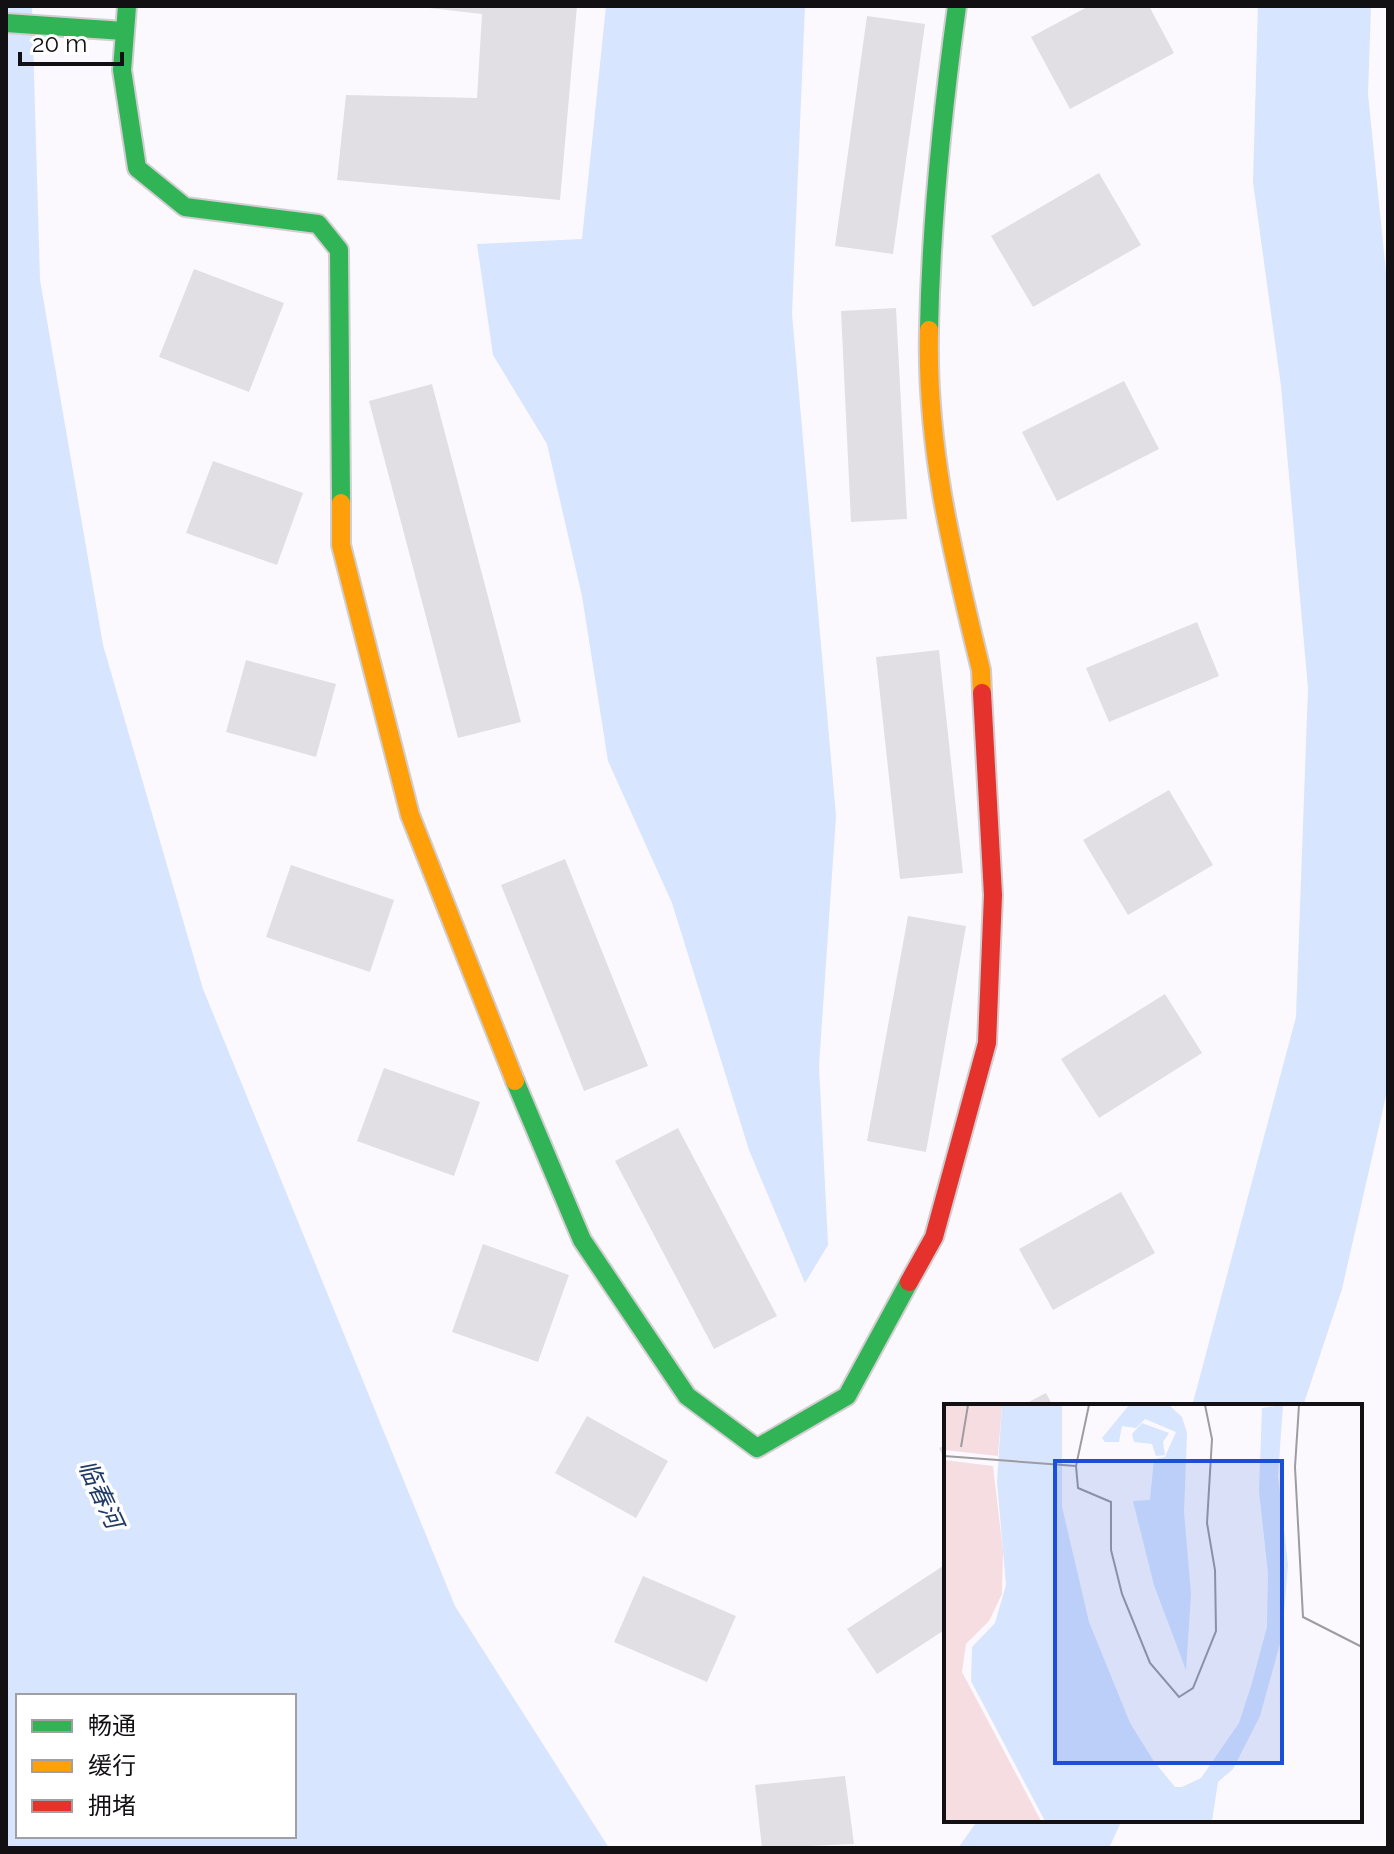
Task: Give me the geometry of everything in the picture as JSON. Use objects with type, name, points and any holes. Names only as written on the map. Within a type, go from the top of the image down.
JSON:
[{"type":"street","points":[[127,6],[122,70],[137,168],[185,207],[318,224],[339,250],[341,545],[410,815],[492,1028],[582,1240],[687,1396],[757,1448],[847,1396],[934,1237],[987,1043],[993,895],[981,670],[943,514],[928,377],[932,223],[957,6]]},
{"type":"street","points":[[6,23],[124,31]]},
{"type":"water","name":"临春河","points":[[6,6],[32,6],[40,280],[103,645],[203,989],[455,1606],[609,1848],[6,1848]]},
{"type":"water","points":[[606,6],[805,6],[792,314],[836,816],[819,1066],[828,1245],[805,1283],[749,1150],[672,903],[608,761],[582,596],[547,444],[493,355],[477,244],[582,239]]},
{"type":"water","points":[[1258,6],[1371,6],[1368,94],[1388,292],[1388,1087],[1342,1289],[1304,1404],[1193,1404],[1296,1017],[1308,688],[1281,386],[1253,182]]},
{"type":"water","points":[[977,1822],[1121,1822],[1109,1848],[958,1848]]},
{"type":"building","points":[[412,6],[577,6],[560,200],[337,180],[346,95],[477,98],[482,14]]},
{"type":"building","points":[[1089,6],[1149,6],[1174,53],[1070,109],[1031,37]]},
{"type":"building","points":[[867,16],[925,24],[893,254],[835,246]]},
{"type":"building","points":[[1099,173],[1141,245],[1033,307],[991,236]]},
{"type":"building","points":[[194,269],[284,303],[249,392],[159,357]]},
{"type":"building","points":[[896,308],[907,519],[851,522],[841,311]]},
{"type":"building","points":[[1124,381],[1159,449],[1057,501],[1022,432]]},
{"type":"building","points":[[432,384],[521,722],[458,738],[369,401]]},
{"type":"building","points":[[213,461],[303,493],[277,565],[186,533]]},
{"type":"building","points":[[1197,622],[1219,676],[1109,722],[1086,668]]},
{"type":"building","points":[[939,650],[963,873],[900,879],[876,657]]},
{"type":"building","points":[[246,660],[336,684],[316,757],[226,732]]},
{"type":"building","points":[[1169,790],[1213,865],[1128,915],[1083,840]]},
{"type":"building","points":[[565,859],[648,1066],[584,1091],[501,885]]},
{"type":"building","points":[[291,865],[394,900],[370,972],[266,937]]},
{"type":"building","points":[[908,916],[966,926],[926,1152],[867,1141]]},
{"type":"building","points":[[1165,994],[1202,1053],[1099,1118],[1061,1059]]},
{"type":"building","points":[[384,1068],[480,1102],[454,1176],[357,1141]]},
{"type":"building","points":[[678,1128],[777,1316],[714,1349],[615,1161]]},
{"type":"building","points":[[1121,1192],[1155,1253],[1053,1310],[1019,1249]]},
{"type":"building","points":[[483,1244],[569,1275],[538,1362],[452,1332]]},
{"type":"building","points":[[1046,1393],[1052,1404],[1025,1404]]},
{"type":"building","points":[[587,1416],[668,1461],[636,1518],[555,1473]]},
{"type":"building","points":[[944,1565],[944,1630],[877,1674],[847,1629]]},
{"type":"building","points":[[643,1576],[736,1616],[707,1682],[614,1642]]},
{"type":"building","points":[[845,1776],[854,1844],[762,1848],[755,1785]]},
{"type":"traffic: fast","points":[[127,6],[122,70],[137,168],[185,207],[318,224],[339,250],[341,503]]},
{"type":"traffic: fast","points":[[929,330],[938,167],[957,6]]},
{"type":"traffic: fast","points":[[6,23],[124,31]]},
{"type":"traffic: fast","points":[[515,1081],[582,1240],[687,1396],[757,1448],[847,1396],[909,1282]]},
{"type":"traffic: slow","points":[[929,330],[932,418],[943,502],[981,670],[982,693]]},
{"type":"traffic: slow","points":[[341,503],[341,545],[410,815],[515,1081]]},
{"type":"traffic: jam","points":[[909,1282],[934,1237],[987,1043],[993,895],[982,693]]}]
